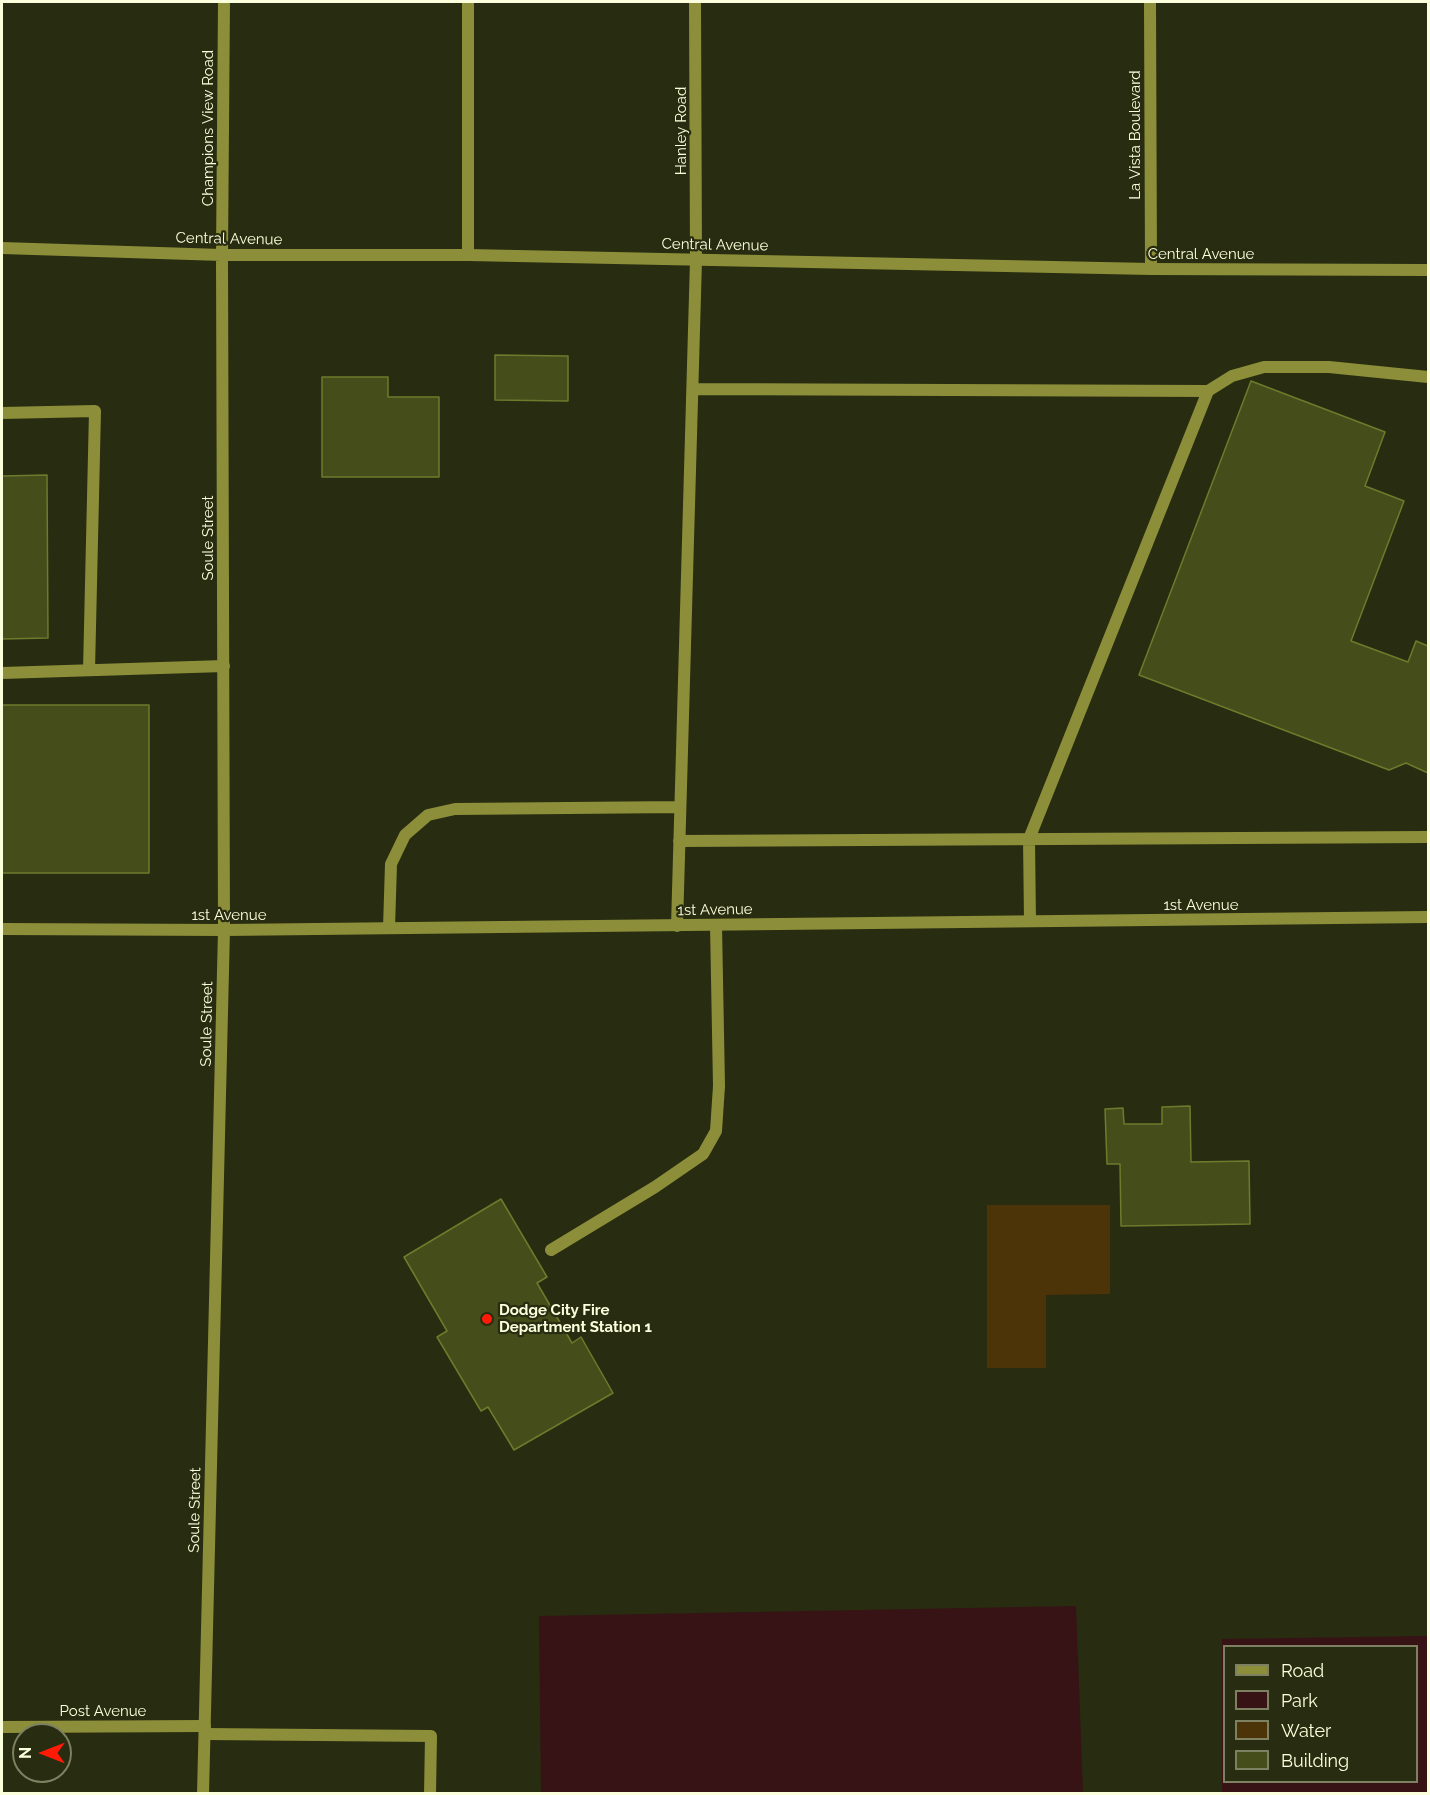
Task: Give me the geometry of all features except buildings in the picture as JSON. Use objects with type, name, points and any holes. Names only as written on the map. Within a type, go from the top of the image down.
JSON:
[{"type":"street","name":"Champions View Road","points":[[222,255],[224,2]]},
{"type":"street","points":[[468,2],[468,255]]},
{"type":"street","name":"Hanley Road","points":[[677,926],[696,260],[695,2]]},
{"type":"street","name":"La Vista Boulevard","points":[[1150,2],[1151,269]]},
{"type":"street","name":"Central Avenue","points":[[2,248],[222,255],[468,255],[1151,269],[1428,270]]},
{"type":"street","name":"Soule Street","points":[[203,1794],[224,930],[222,255]]},
{"type":"street","points":[[693,389],[1208,391],[1232,376],[1264,367],[1329,367],[1428,377]]},
{"type":"street","points":[[1030,921],[1029,839],[1208,391]]},
{"type":"street","points":[[2,413],[95,411],[89,670]]},
{"type":"street","points":[[2,673],[224,666]]},
{"type":"street","points":[[389,928],[391,864],[405,835],[428,815],[455,809],[680,807]]},
{"type":"street","points":[[679,841],[1428,837]]},
{"type":"street","name":"1st Avenue","points":[[2,929],[224,930],[1428,917]]},
{"type":"street","points":[[551,1250],[655,1187],[703,1154],[716,1131],[719,1086],[716,925]]},
{"type":"street","name":"Post Avenue","points":[[2,1727],[431,1736],[430,1794]]},
{"type":"green space","points":[[1076,1606],[1083,1793],[541,1793],[539,1616]]},
{"type":"green space","points":[[1428,1636],[1428,1793],[1222,1793],[1222,1639]]},
{"type":"water","points":[[987,1205],[1110,1205],[1110,1294],[1046,1295],[1046,1368],[987,1368]]},
{"type":"place","name":"Dodge City Fire Department Station 1","points":[[487,1319]]}]
